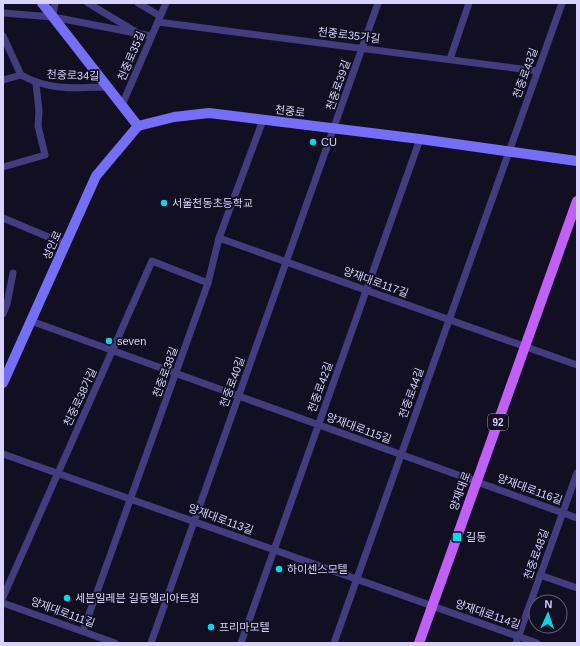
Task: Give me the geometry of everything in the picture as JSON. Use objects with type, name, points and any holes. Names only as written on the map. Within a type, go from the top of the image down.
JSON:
[{"type":"main road","points":[[42,3],[138,126]]},
{"type":"main road","name":"천중로","points":[[138,126],[174,117],[209,113],[420,139],[577,161]]},
{"type":"main road","name":"성안로","points":[[3,383],[96,176],[138,126]]},
{"type":"main road","name":"양재대로","points":[[419,643],[577,201]]},
{"type":"street","points":[[53,17],[55,3]]},
{"type":"street","points":[[88,3],[140,35]]},
{"type":"street","points":[[138,3],[159,19]]},
{"type":"street","name":"천중로35길","points":[[122,105],[166,3]]},
{"type":"street","name":"천중로39길","points":[[334,128],[378,3]]},
{"type":"street","points":[[450,59],[470,3]]},
{"type":"street","name":"천중로43길","points":[[508,151],[562,3]]},
{"type":"street","points":[[3,13],[53,17],[151,36]]},
{"type":"street","name":"천중로35가길","points":[[159,19],[537,71]]},
{"type":"street","points":[[3,36],[20,75],[3,80]]},
{"type":"street","name":"천중로34길","points":[[20,75],[36,84],[56,87],[108,87]]},
{"type":"street","name":"천중로34길","points":[[3,167],[45,156],[38,126],[39,111],[36,84]]},
{"type":"street","name":"천중로38길","points":[[83,631],[176,374],[208,283],[219,238],[263,120]]},
{"type":"street","name":"천중로40길","points":[[151,643],[334,128]]},
{"type":"street","name":"천중로42길","points":[[241,643],[420,139]]},
{"type":"street","name":"천중로44길","points":[[334,643],[508,151]]},
{"type":"street","points":[[3,218],[65,244]]},
{"type":"street","name":"양재대로117길","points":[[219,238],[525,346]]},
{"type":"street","name":"천중로38가길","points":[[3,597],[152,261],[208,283]]},
{"type":"street","points":[[3,314],[8,304],[13,273]]},
{"type":"street","name":"양재대로115길","points":[[31,321],[476,482]]},
{"type":"street","points":[[525,346],[577,365]]},
{"type":"street","name":"양재대로113길","points":[[3,454],[432,606]]},
{"type":"street","name":"천중로48길","points":[[517,640],[577,473]]},
{"type":"street","name":"양재대로116길","points":[[476,482],[577,518]]},
{"type":"street","points":[[540,575],[577,588]]},
{"type":"street","name":"양재대로111길","points":[[3,603],[115,643]]},
{"type":"street","name":"양재대로114길","points":[[432,606],[517,640],[537,643]]},
{"type":"place","name":"CU","points":[[313,142]]},
{"type":"place","name":"서울천동초등학교","points":[[164,203]]},
{"type":"place","name":"seven","points":[[109,341]]},
{"type":"place","name":"길동","points":[[457,537]]},
{"type":"place","name":"하이센스모텔","points":[[279,569]]},
{"type":"place","name":"세븐일레븐 길동엘리아트점","points":[[67,598]]},
{"type":"place","name":"프리마모텔","points":[[211,627]]}]
